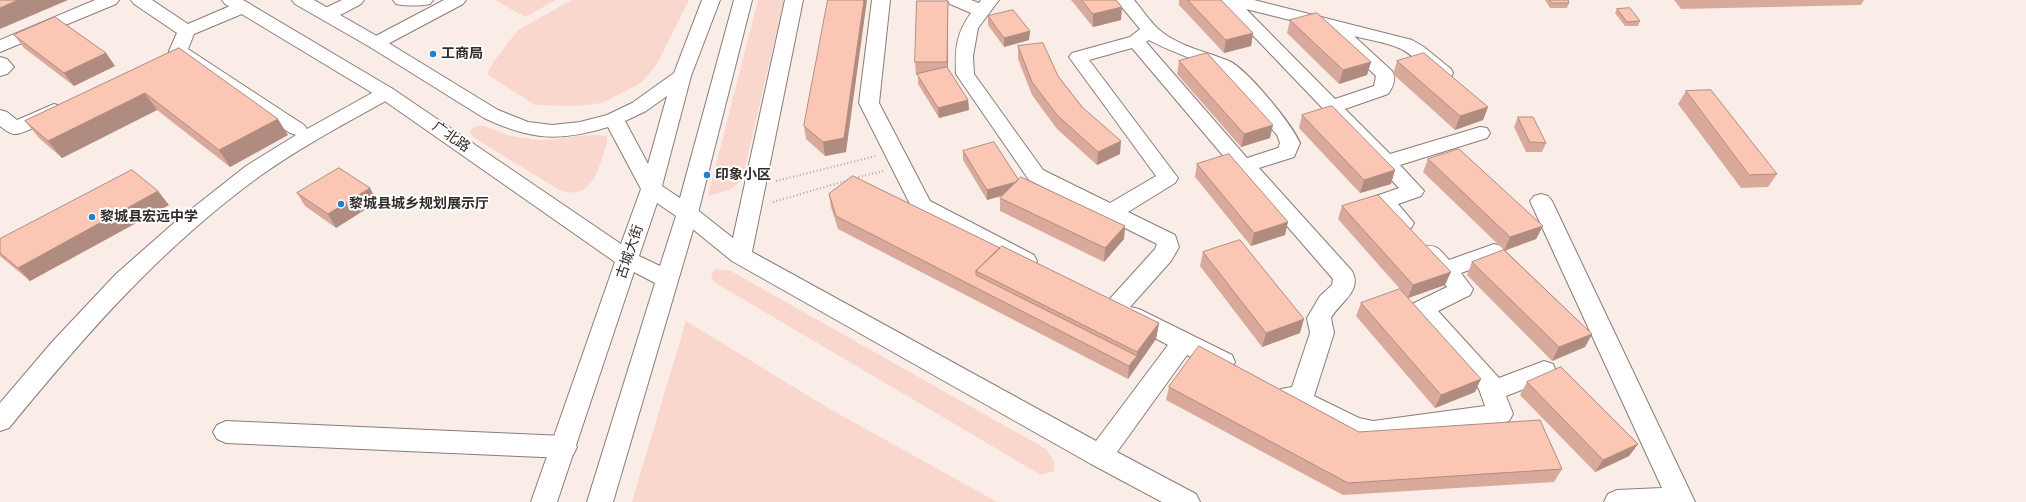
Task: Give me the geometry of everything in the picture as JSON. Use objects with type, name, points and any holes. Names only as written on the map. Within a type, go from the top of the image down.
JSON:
[{"type":"street","points":[[0,47],[110,0]]},
{"type":"street","points":[[122,0],[141,0],[187,31]]},
{"type":"street","points":[[302,0],[376,42],[491,114],[530,130],[552,132],[585,128],[614,119],[639,107],[682,76]]},
{"type":"street","points":[[327,14],[356,0]]},
{"type":"street","points":[[402,0],[424,0]]},
{"type":"street","points":[[376,42],[456,0]]},
{"type":"street","name":"古城大街","points":[[544,502],[651,189],[682,76],[711,0]]},
{"type":"street","points":[[600,502],[687,213],[743,0]]},
{"type":"street","points":[[740,255],[794,0]]},
{"type":"street","points":[[881,0],[869,103],[922,206],[1046,271]]},
{"type":"street","points":[[956,0],[986,6],[969,28],[964,56],[965,74],[1036,175],[1167,240],[1168,247],[1163,255],[1108,304],[1238,370]]},
{"type":"street","points":[[1125,0],[1143,36],[1243,166],[1255,176],[1344,277],[1343,288],[1328,302],[1319,318],[1322,333],[1300,401]]},
{"type":"street","points":[[1228,0],[1333,106],[1414,191],[1383,201],[1462,289],[1422,309],[1490,384],[1500,414],[1373,432],[1354,427],[1272,387]]},
{"type":"street","points":[[1233,0],[1406,44],[1418,51],[1456,83]]},
{"type":"street","points":[[237,3],[187,31],[171,54],[297,129]]},
{"type":"street","name":"广北路","points":[[237,3],[386,93],[627,259],[667,279]]},
{"type":"street","points":[[1332,25],[1385,75],[1385,82],[1381,90],[1333,106]]},
{"type":"street","points":[[1112,212],[1168,178],[1078,57],[1143,36],[1155,36],[1173,46],[1224,66],[1238,77],[1286,133],[1290,143],[1287,152],[1243,166]]},
{"type":"street","points":[[0,63],[5,68],[0,70]]},
{"type":"street","points":[[0,421],[60,349],[124,280],[183,227],[253,170],[329,124],[386,93]]},
{"type":"street","points":[[0,116],[15,128],[72,101]]},
{"type":"street","points":[[614,119],[651,189],[687,213],[740,255],[1100,456],[1187,502]]},
{"type":"street","points":[[1387,162],[1480,133]]},
{"type":"street","points":[[1541,201],[1681,501],[1617,502]]},
{"type":"street","points":[[1445,270],[1494,252]]},
{"type":"street","points":[[1100,456],[1183,342]]},
{"type":"street","points":[[1492,391],[1544,371]]},
{"type":"street","points":[[226,432],[564,447]]},
{"type":"path","points":[[754,186],[898,158]]},
{"type":"path","points":[[750,208],[898,158]]},
{"type":"shaded area","points":[[495,0],[556,0],[525,17]]},
{"type":"shaded area","points":[[572,0],[689,0],[657,64],[641,83],[602,103],[575,106],[535,105],[487,74],[494,61],[518,30]]},
{"type":"shaded area","points":[[758,0],[784,0],[742,180],[730,190],[708,196]]},
{"type":"shaded area","points":[[478,126],[487,127],[511,136],[543,140],[585,135],[601,135],[607,137],[607,143],[593,180],[587,187],[580,191],[571,192],[559,190],[473,137],[470,133],[472,128]]},
{"type":"shaded area","points":[[714,269],[731,271],[1046,449],[1054,461],[1054,471],[1041,475],[714,282],[711,275]]},
{"type":"shaded area","points":[[686,321],[828,408],[997,502],[632,502]]},
{"type":"building","points":[[0,0],[18,0],[0,8]]},
{"type":"building","points":[[828,0],[864,0],[844,138],[823,142],[804,126]]},
{"type":"building","points":[[1082,0],[1116,0],[1122,7],[1093,14]]},
{"type":"building","points":[[1188,0],[1221,0],[1253,33],[1226,40]]},
{"type":"building","points":[[1550,0],[1568,0],[1569,3],[1552,3]]},
{"type":"building","points":[[917,1],[948,1],[947,62],[915,62]]},
{"type":"building","points":[[1630,8],[1640,21],[1627,22],[1617,9]]},
{"type":"building","points":[[1013,10],[1030,31],[1004,38],[988,16]]},
{"type":"building","points":[[1317,13],[1371,62],[1343,70],[1290,20]]},
{"type":"building","points":[[55,17],[106,53],[64,73],[14,35]]},
{"type":"building","points":[[1043,43],[1058,76],[1082,107],[1121,141],[1098,152],[1057,115],[1032,82],[1018,46]]},
{"type":"building","points":[[179,48],[278,119],[219,150],[145,93],[48,141],[25,121]]},
{"type":"building","points":[[1207,53],[1273,125],[1244,134],[1179,61]]},
{"type":"building","points":[[1424,53],[1488,107],[1460,116],[1397,61]]},
{"type":"building","points":[[947,67],[968,100],[938,108],[917,74]]},
{"type":"building","points":[[1711,90],[1777,174],[1749,175],[1686,91]]},
{"type":"building","points":[[1332,106],[1395,170],[1364,180],[1302,115]]},
{"type":"building","points":[[1518,117],[1533,117],[1546,143],[1530,142]]},
{"type":"building","points":[[994,142],[1018,179],[1016,182],[987,190],[963,151]]},
{"type":"building","points":[[1459,149],[1543,226],[1510,237],[1428,159]]},
{"type":"building","points":[[1229,154],[1288,222],[1254,233],[1197,164]]},
{"type":"building","points":[[339,168],[370,188],[328,214],[297,193]]},
{"type":"building","points":[[132,170],[158,191],[18,268],[0,253],[0,239]]},
{"type":"building","points":[[853,176],[1000,248],[976,271],[976,275],[1137,356],[1129,366],[836,216],[829,194]]},
{"type":"building","points":[[1021,177],[1125,226],[1105,248],[1000,198]]},
{"type":"building","points":[[1378,195],[1451,272],[1413,285],[1342,206]]},
{"type":"building","points":[[1240,240],[1304,319],[1266,333],[1203,252]]},
{"type":"building","points":[[1002,246],[1159,323],[1137,352],[976,271]]},
{"type":"building","points":[[1504,250],[1592,334],[1559,347],[1472,262]]},
{"type":"building","points":[[1400,289],[1481,379],[1441,395],[1361,303]]},
{"type":"building","points":[[1199,346],[1359,432],[1540,420],[1562,469],[1348,483],[1169,387]]},
{"type":"building","points":[[1561,367],[1638,444],[1603,460],[1527,382]]},
{"type":"place","name":"工商局","points":[[433,54]]},
{"type":"place","name":"印象小区","points":[[707,175]]},
{"type":"place","name":"黎城县城乡规划展示厅","points":[[341,204]]},
{"type":"place","name":"黎城县宏远中学","points":[[92,217]]}]
